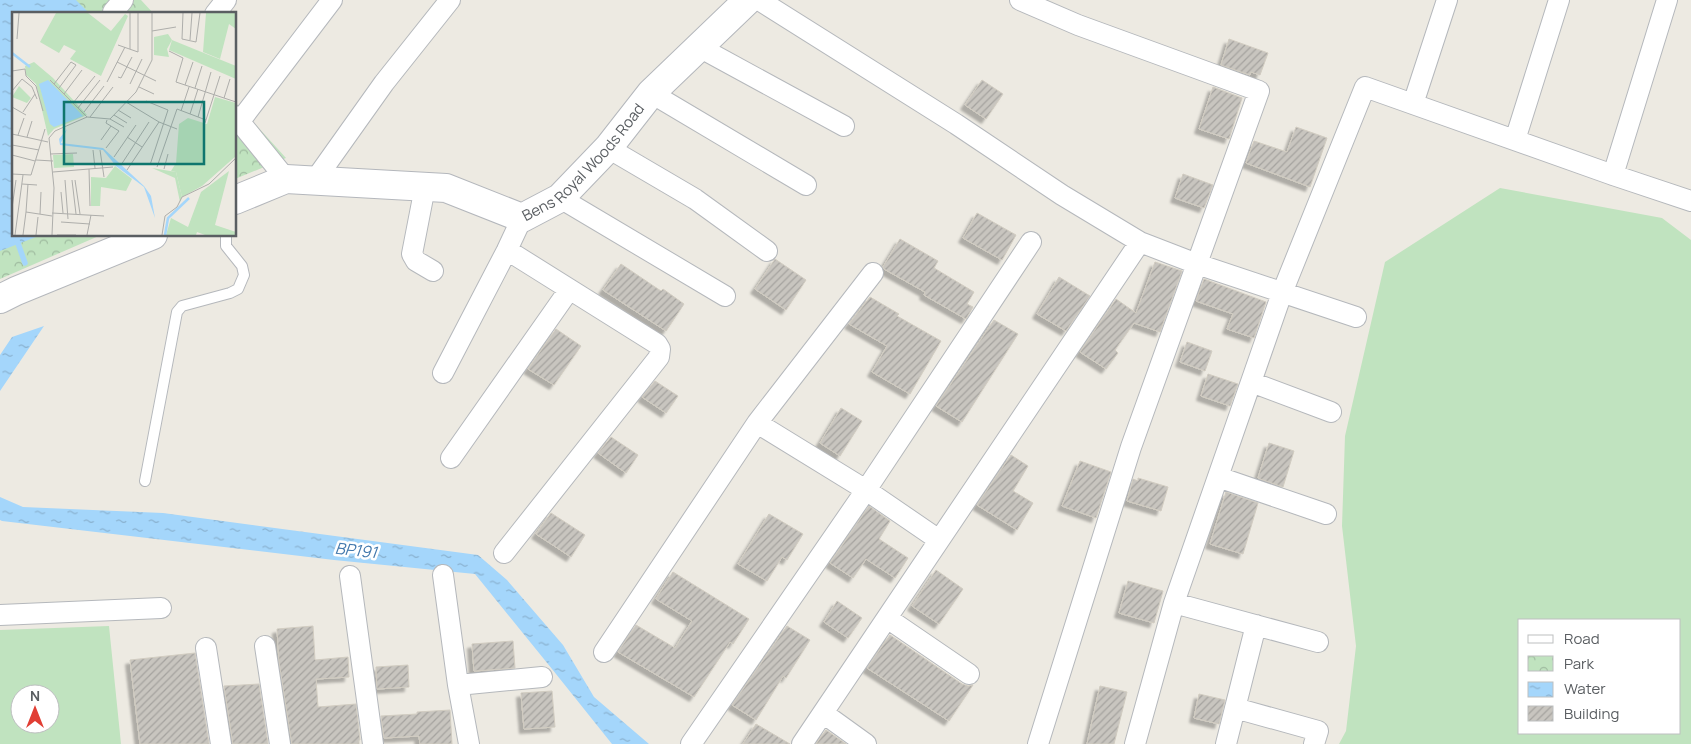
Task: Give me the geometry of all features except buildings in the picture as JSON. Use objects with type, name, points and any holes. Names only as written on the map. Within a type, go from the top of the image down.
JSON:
[{"type":"street","points":[[217,12],[226,0]]},
{"type":"street","points":[[286,179],[238,118],[332,0]]},
{"type":"street","points":[[315,180],[384,84],[450,0]]},
{"type":"street","name":"Bens Royal Woods Road","points":[[236,200],[286,179],[446,188],[522,218],[560,198],[608,148],[651,93],[748,0]]},
{"type":"street","points":[[759,0],[956,124],[1062,195],[1140,242],[1197,264],[1356,317]]},
{"type":"street","points":[[1020,0],[1078,25],[1259,91],[1131,447],[1038,744]]},
{"type":"street","points":[[1413,104],[1446,0]]},
{"type":"street","points":[[1515,140],[1559,0]]},
{"type":"street","points":[[1614,175],[1667,0]]},
{"type":"street","points":[[699,47],[844,126]]},
{"type":"street","points":[[1136,744],[1174,603],[1282,293],[1366,87],[1691,201]]},
{"type":"street","points":[[651,93],[806,185]]},
{"type":"street","points":[[608,148],[695,199],[767,251]]},
{"type":"street","points":[[425,187],[412,254],[416,261],[433,271]]},
{"type":"street","points":[[560,198],[725,296]]},
{"type":"street","points":[[444,373],[522,218]]},
{"type":"street","points":[[0,299],[151,236]]},
{"type":"street","points":[[691,744],[866,490],[1031,242]]},
{"type":"street","points":[[802,744],[1140,242]]},
{"type":"street","points":[[504,553],[659,357],[660,349],[657,344],[507,250]]},
{"type":"street","points":[[604,652],[757,423],[873,273]]},
{"type":"street","points":[[451,458],[569,290]]},
{"type":"street","points":[[1251,382],[1331,412]]},
{"type":"street","points":[[757,423],[866,490],[939,540]]},
{"type":"street","points":[[1218,477],[1326,514]]},
{"type":"street","points":[[443,575],[458,684],[469,744]]},
{"type":"street","points":[[350,576],[373,744]]},
{"type":"street","points":[[1174,603],[1318,642]]},
{"type":"street","points":[[0,615],[161,608]]},
{"type":"street","points":[[887,618],[969,674]]},
{"type":"street","points":[[1226,744],[1256,625]]},
{"type":"street","points":[[265,646],[280,744]]},
{"type":"street","points":[[206,648],[221,744]]},
{"type":"street","points":[[458,684],[542,677]]},
{"type":"street","points":[[1235,708],[1318,731],[1314,744]]},
{"type":"street","points":[[823,713],[866,744]]},
{"type":"lane","points":[[145,481],[177,312],[182,306],[230,293],[238,289],[244,275],[242,266],[226,246],[226,236]]},
{"type":"green space","points":[[0,0],[141,0],[152,12],[12,12],[12,236],[99,236],[0,279]]},
{"type":"green space","points":[[236,103],[286,158],[236,179]]},
{"type":"green space","points":[[1500,188],[1662,218],[1691,240],[1691,744],[1339,744],[1346,731],[1356,646],[1342,526],[1345,436],[1385,262]]},
{"type":"green space","points":[[109,626],[121,744],[0,744],[0,630]]},
{"type":"water","points":[[0,0],[76,0],[88,12],[12,12],[12,236],[38,236],[0,251]]},
{"type":"water","points":[[44,326],[0,391],[0,355],[12,337]]},
{"type":"water","points":[[0,497],[23,507],[163,513],[478,555],[507,580],[563,645],[594,697],[649,744],[612,744],[475,574],[334,560],[2,521],[0,520]]},
{"type":"waterway","name":"BP191","points":[[15,236],[25,263]]}]
